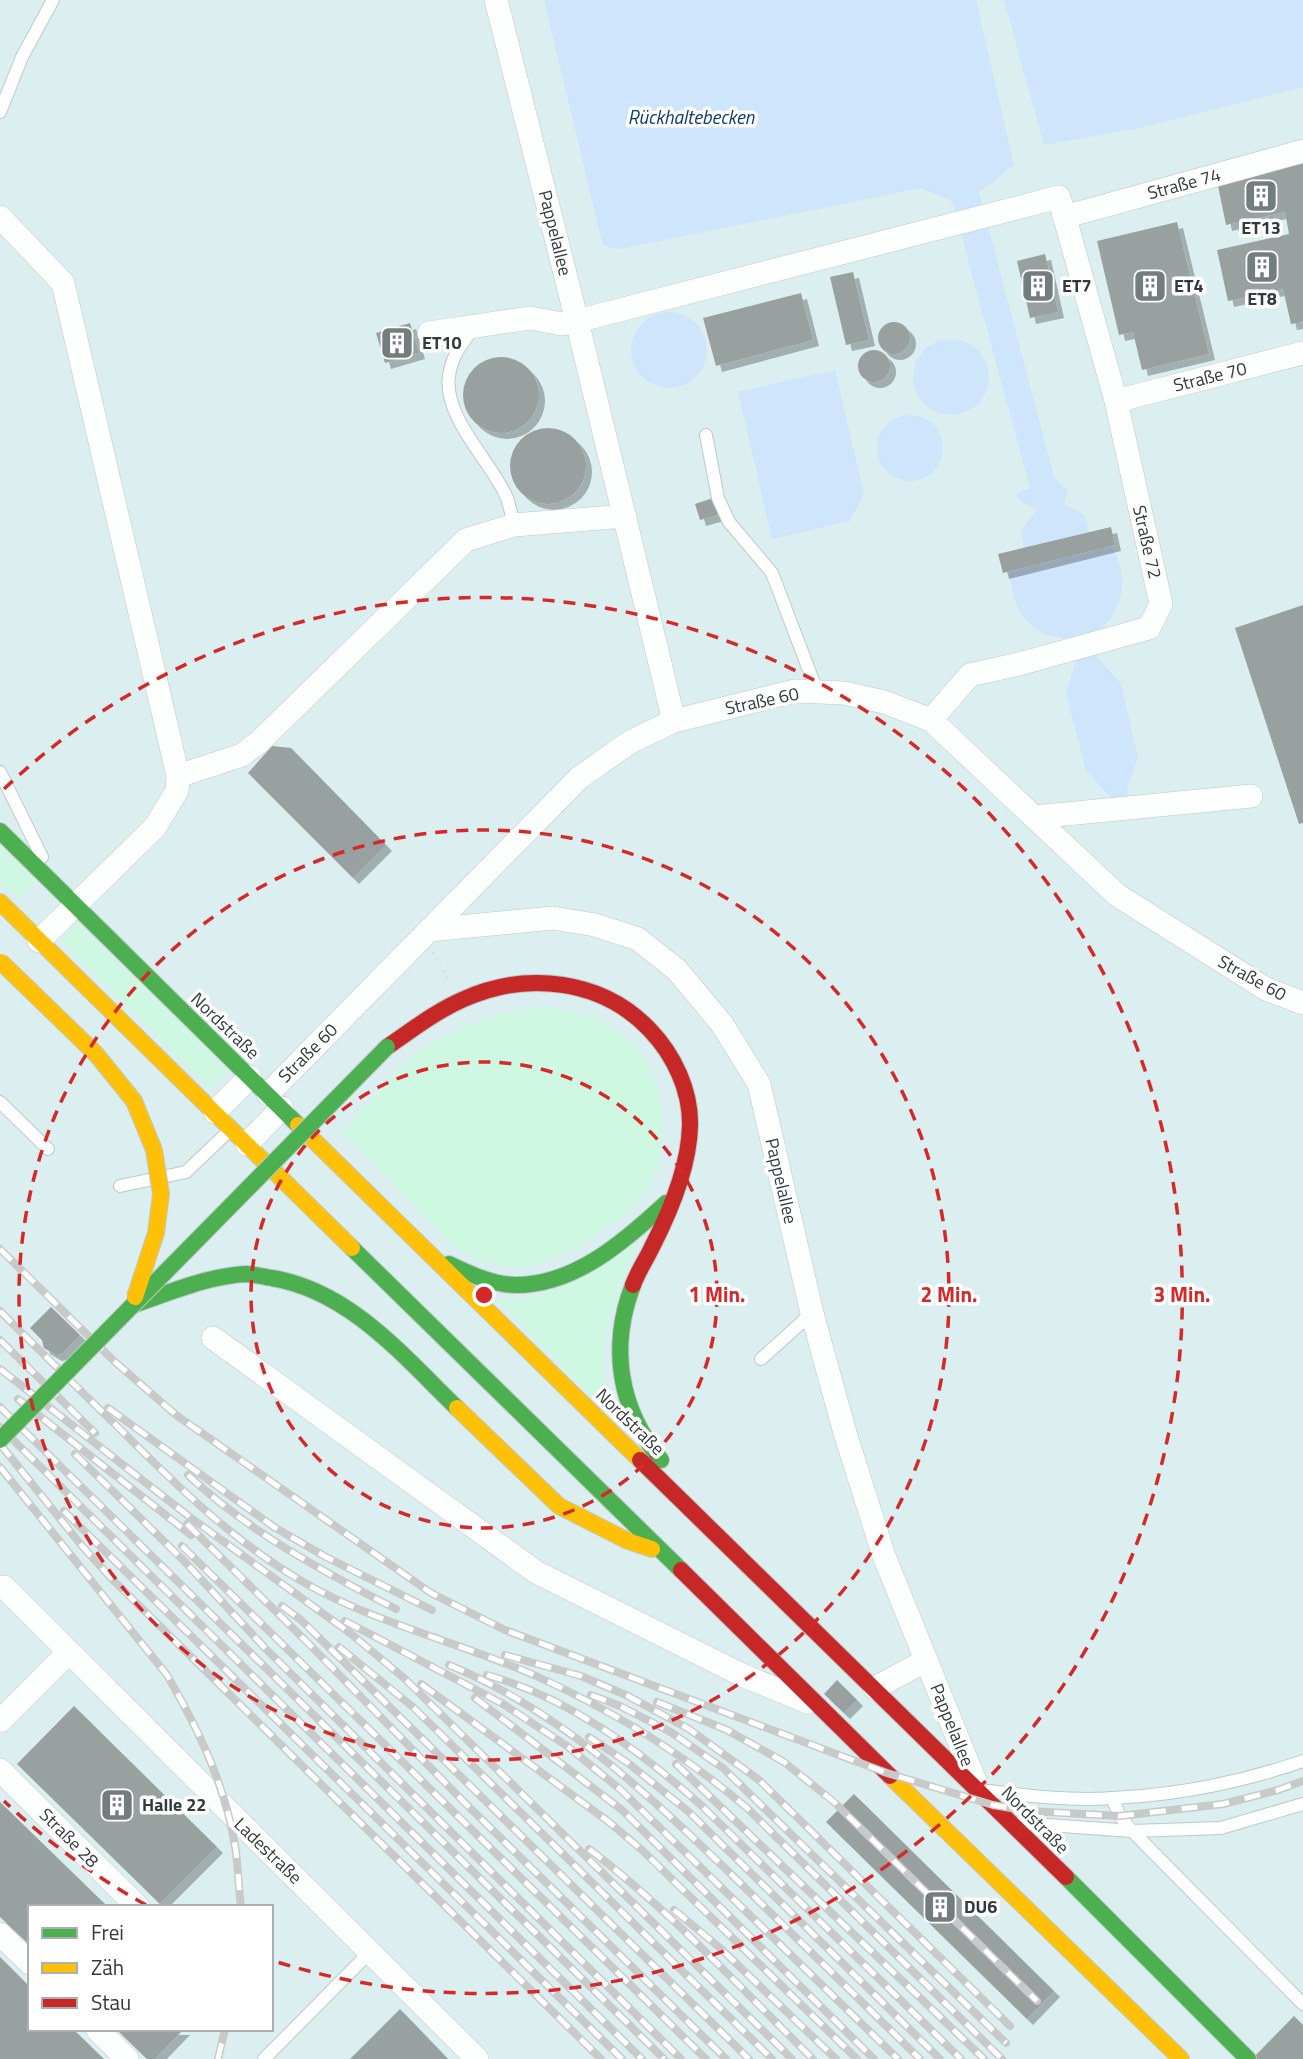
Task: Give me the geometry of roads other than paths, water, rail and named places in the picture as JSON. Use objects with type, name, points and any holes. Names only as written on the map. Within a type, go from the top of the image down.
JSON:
[{"type":"street","name":"Pappelallee","points":[[496,0],[674,722]]},
{"type":"street","name":"Straße 74","points":[[1064,217],[1303,152]]},
{"type":"street","points":[[429,333],[530,318],[562,324],[577,321],[1059,197],[1064,217]]},
{"type":"street","points":[[0,217],[63,283],[178,776],[177,791],[155,827],[39,941]]},
{"type":"street","name":"Straße 72","points":[[931,720],[970,675],[1149,628],[1161,604],[1116,401],[1064,217]]},
{"type":"street","name":"Straße 70","points":[[1116,401],[1303,353]]},
{"type":"street","points":[[178,776],[242,755],[251,749],[466,540],[514,525],[625,516]]},
{"type":"street","name":"Straße 60","points":[[239,1136],[275,1101],[427,933],[579,778],[629,742],[674,722],[795,691],[844,693],[884,702],[931,720],[1117,895],[1266,989],[1303,1003]]},
{"type":"street","points":[[1035,817],[1251,796]]},
{"type":"street","name":"Nordstraße","points":[[0,831],[978,1789],[1227,2047],[1248,2059]]},
{"type":"street","points":[[0,902],[1181,2059]]},
{"type":"street","name":"Pappelallee","points":[[427,933],[553,918],[595,925],[638,939],[677,970],[722,1024],[759,1084],[812,1313],[845,1433],[884,1556],[978,1789]]},
{"type":"street","points":[[1,961],[96,1054],[134,1101],[154,1150],[161,1194],[156,1233],[133,1305]]},
{"type":"street","points":[[0,1440],[387,1047],[415,1027],[459,1002],[496,988],[524,983],[562,983],[592,989],[624,1005],[649,1027],[669,1051],[684,1087],[690,1120],[688,1151],[654,1244],[636,1278],[622,1320],[620,1371],[632,1418],[648,1443],[732,1548]]},
{"type":"street","points":[[215,1112],[250,1077]]},
{"type":"street","points":[[429,1254],[466,1273],[492,1282],[517,1285],[542,1282],[563,1276],[597,1257],[641,1227],[672,1197]]},
{"type":"street","points":[[133,1305],[211,1279],[248,1274],[283,1280],[324,1294],[363,1320],[559,1506],[628,1541],[663,1552]]},
{"type":"street","points":[[213,1338],[536,1572],[744,1676],[821,1707]]},
{"type":"street","name":"Ladestraße","points":[[2,1589],[69,1651],[477,2059]]},
{"type":"street","points":[[0,1721],[69,1651]]},
{"type":"street","name":"Pappelallee","points":[[875,1688],[925,1661]]},
{"type":"street","name":"Straße 28","points":[[0,1770],[136,1905]]},
{"type":"street","points":[[0,1934],[28,1961]]},
{"type":"street","points":[[99,2031],[127,2059]]},
{"type":"lane","points":[[0,113],[22,57],[53,0]]},
{"type":"lane","points":[[476,325],[457,349],[454,358],[449,377],[452,402],[461,422],[508,500],[514,525]]},
{"type":"lane","points":[[706,435],[718,498],[729,522],[772,573],[817,691]]},
{"type":"lane","points":[[0,772],[58,888]]},
{"type":"lane","points":[[0,1102],[48,1149]]},
{"type":"lane","points":[[120,1186],[186,1172],[239,1136]]},
{"type":"lane","points":[[761,1359],[812,1313]]},
{"type":"lane","points":[[978,1789],[1033,1796],[1112,1798],[1219,1785],[1303,1761]]},
{"type":"lane","points":[[1112,1798],[1120,1816],[1132,1831],[1303,2004]]},
{"type":"lane","points":[[1009,1821],[1039,1826],[1132,1831],[1222,1828],[1303,1804]]},
{"type":"lane","points":[[264,2059],[370,1952]]},
{"type":"water","name":"Rückhaltebecken","points":[[544,0],[976,0],[1014,165],[979,192],[1054,477],[1068,491],[1064,504],[1084,515],[1089,532],[1025,548],[1021,531],[1036,510],[1018,499],[1017,493],[1030,488],[952,201],[921,188],[620,249],[603,246]]},
{"type":"water","points":[[1004,0],[1303,0],[1303,87],[1139,128],[1044,145]]},
{"type":"water","points":[[669,312],[684,315],[696,323],[704,335],[707,350],[704,365],[696,377],[684,385],[669,388],[654,385],[642,377],[634,365],[631,350],[634,335],[642,323],[654,315]]},
{"type":"water","points":[[951,339],[966,342],[978,350],[986,362],[989,377],[986,392],[978,404],[966,412],[951,415],[936,412],[924,404],[916,392],[913,377],[916,362],[924,350],[936,342]]},
{"type":"water","points":[[835,370],[864,494],[850,521],[772,539],[738,392]]},
{"type":"water","points":[[910,415],[923,418],[933,425],[940,435],[943,448],[940,461],[933,471],[923,478],[910,481],[897,478],[887,471],[880,461],[877,448],[880,435],[887,425],[897,418]]},
{"type":"water","points":[[1111,546],[1120,568],[1122,592],[1114,614],[1106,623],[1089,634],[1060,638],[1047,635],[1027,621],[1014,598],[1010,571]]},
{"type":"water","points":[[1094,654],[1121,684],[1138,757],[1127,790],[1130,802],[1112,805],[1111,798],[1086,770],[1066,694],[1076,659]]},
{"type":"railway","points":[[0,1249],[114,1361],[176,1415],[431,1593],[505,1630],[887,1773],[993,1805],[1028,1811],[1120,1816],[1223,1804],[1303,1781]]},
{"type":"railway","points":[[0,1311],[213,1517],[286,1572],[369,1614],[547,1681],[626,1722],[700,1771],[747,1808],[1002,2059]]},
{"type":"railway","points":[[0,1340],[95,1433]]},
{"type":"railway","points":[[0,1369],[191,1518],[350,1633],[404,1678],[792,2059]]},
{"type":"railway","points":[[18,1399],[191,1535]]},
{"type":"railway","points":[[0,1407],[664,2059]]},
{"type":"railway","points":[[108,1408],[274,1527],[326,1557],[432,1610]]},
{"type":"railway","points":[[0,1427],[642,2059]]},
{"type":"railway","points":[[0,1444],[82,1546],[113,1580],[601,2059]]},
{"type":"railway","points":[[75,1454],[184,1561],[266,1649],[681,2059]]},
{"type":"railway","points":[[0,1467],[167,1675],[179,1696],[210,1760],[226,1806],[236,1852],[241,1905]]},
{"type":"railway","points":[[188,1475],[236,1515],[287,1549],[396,1609]]},
{"type":"railway","points":[[64,1511],[622,2059]]},
{"type":"railway","points":[[187,1524],[467,1805],[726,2059]]},
{"type":"railway","points":[[182,1546],[706,2059]]},
{"type":"railway","points":[[282,1606],[301,1620],[749,2059]]},
{"type":"railway","points":[[345,1621],[503,1704],[567,1746],[621,1790],[898,2059]]},
{"type":"railway","points":[[339,1647],[413,1707],[772,2059]]},
{"type":"railway","points":[[505,1655],[581,1676],[628,1696],[689,1729],[759,1780],[1010,2026]]},
{"type":"railway","points":[[449,1665],[528,1705],[565,1730],[635,1785],[733,1876],[920,2059]]},
{"type":"railway","points":[[487,1675],[546,1697],[574,1712],[602,1728],[653,1765],[702,1806],[961,2059]]},
{"type":"railway","points":[[421,1684],[609,1822],[643,1851],[857,2059]]},
{"type":"railway","points":[[591,1695],[620,1706],[669,1731],[723,1768],[1006,2043]]},
{"type":"railway","points":[[475,1698],[622,1810],[874,2059]]},
{"type":"railway","points":[[657,1702],[727,1730],[784,1762],[834,1802],[1037,2001]]},
{"type":"railway","points":[[589,1737],[628,1763],[689,1812],[940,2059]]},
{"type":"railway","points":[[676,1764],[984,2059]]},
{"type":"railway","points":[[589,1849],[648,1898],[704,1950],[813,2059]]},
{"type":"railway","points":[[674,1910],[719,1947],[836,2059]]},
{"type":"railway","points":[[218,2059],[225,2031]]},
{"type":"place","name":"ET13","points":[[1261,196]]},
{"type":"place","name":"ET8","points":[[1262,267]]},
{"type":"place","name":"ET7","points":[[1038,286]]},
{"type":"place","name":"ET4","points":[[1150,286]]},
{"type":"place","name":"ET10","points":[[397,343]]},
{"type":"place","name":"Halle 22","points":[[117,1805]]},
{"type":"place","name":"DU6","points":[[940,1907]]}]
